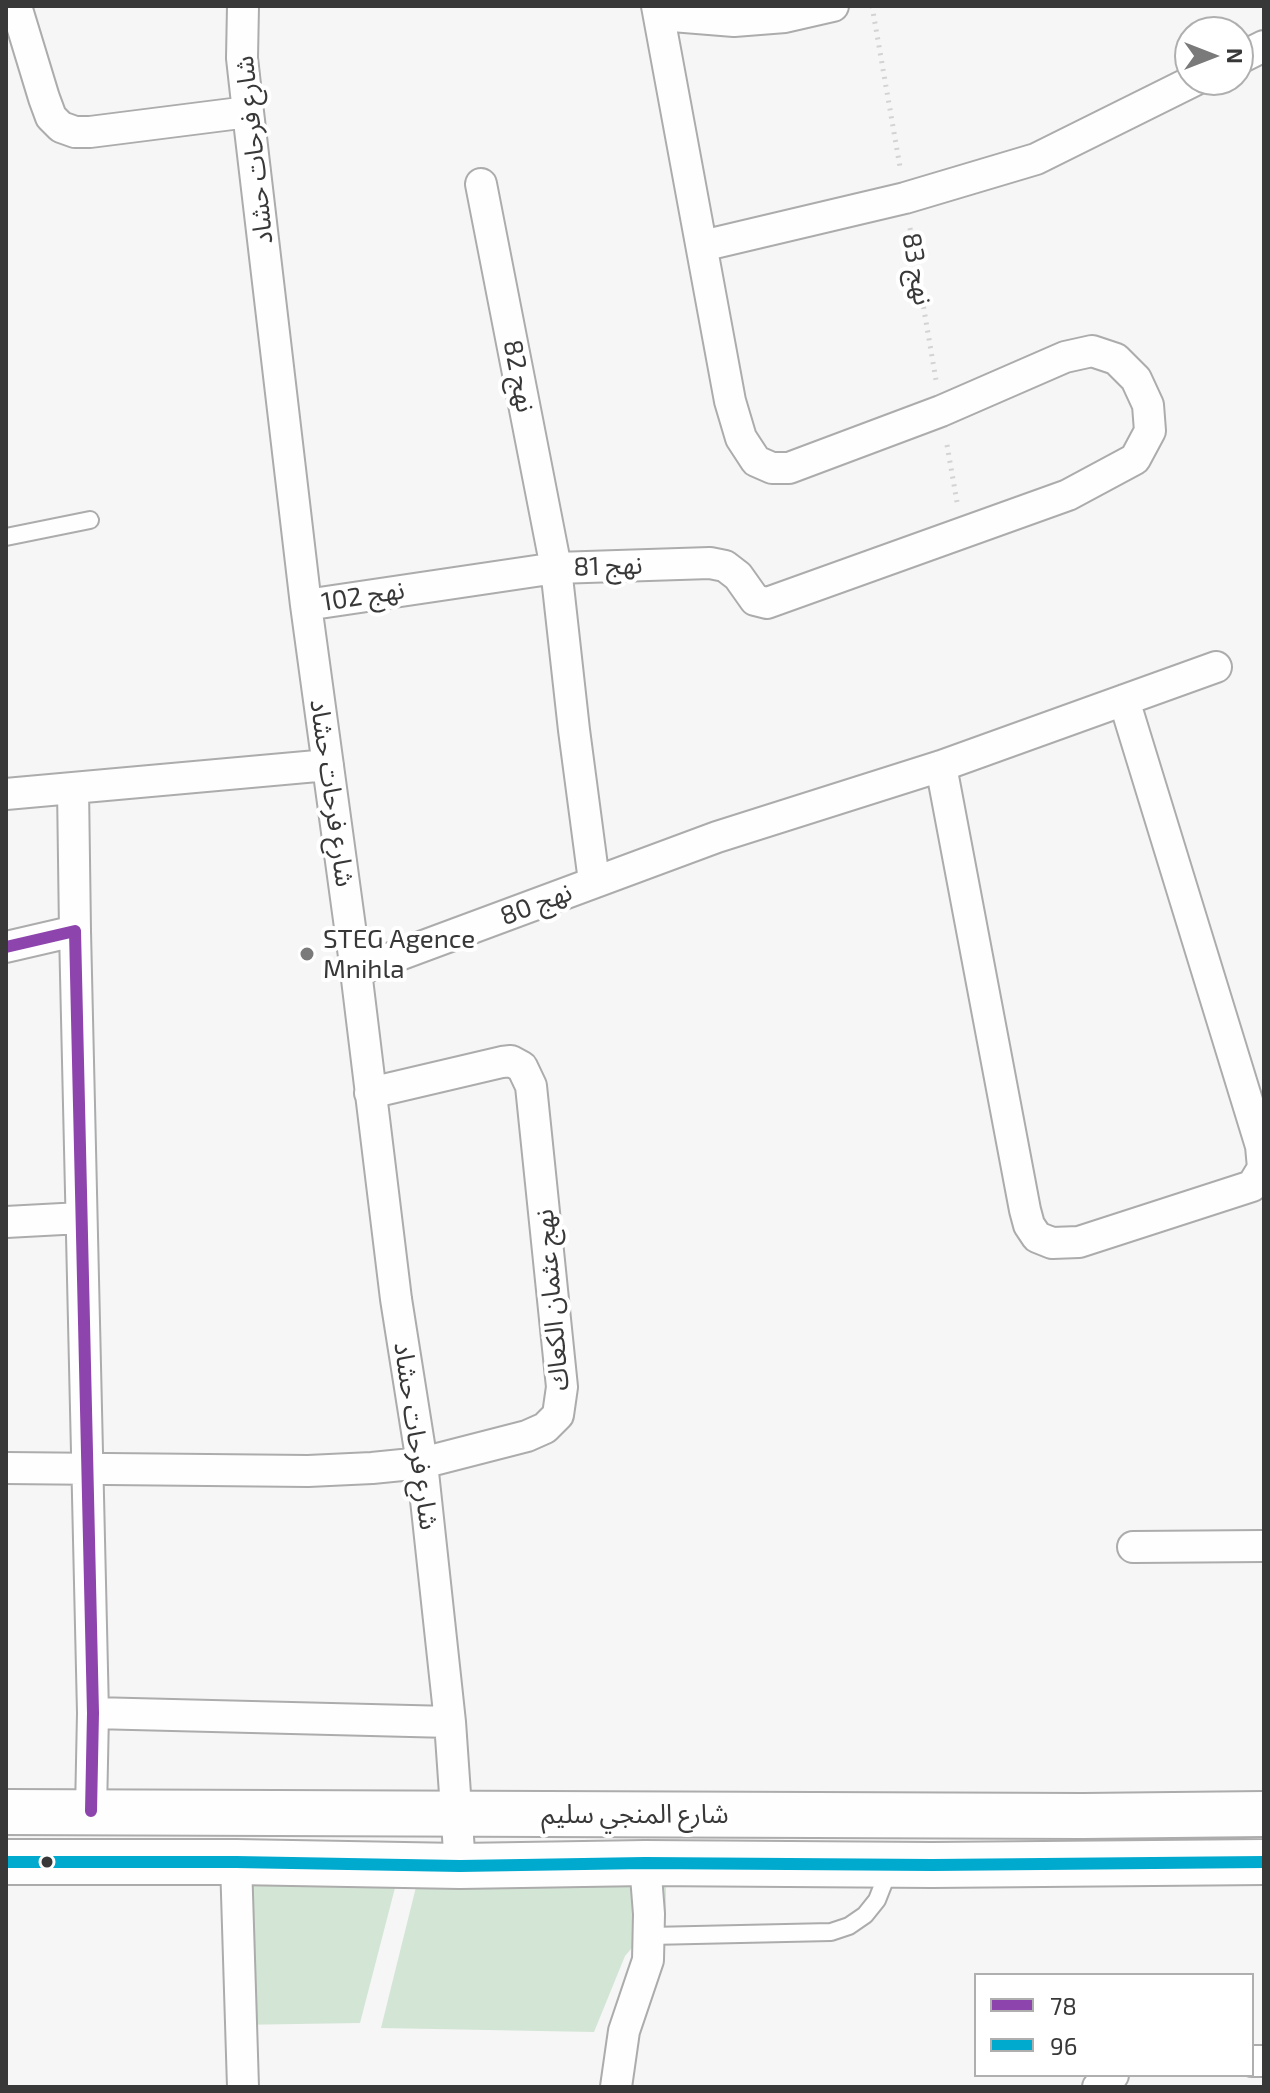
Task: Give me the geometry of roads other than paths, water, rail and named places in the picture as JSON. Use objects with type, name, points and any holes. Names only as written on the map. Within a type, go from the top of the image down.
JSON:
[{"type":"main road","name":"شارع المنجي سليم","points":[[6,1812],[1264,1814]]},
{"type":"main road","name":"شارع المنجي سليم","points":[[6,1862],[460,1866],[1264,1862]]},
{"type":"street","points":[[16,6],[51,117],[61,127],[75,132],[90,132],[248,112]]},
{"type":"street","name":"شارع فرحات حشاد","points":[[243,6],[242,58],[306,605],[356,971],[396,1299],[422,1463],[450,1722],[460,1866]]},
{"type":"street","points":[[833,6],[785,17],[734,21],[658,10],[702,246],[905,198],[1036,159],[1174,90]]},
{"type":"street","name":"نهج 82","points":[[481,184],[556,568],[594,881]]},
{"type":"street","name":"نهج 81","points":[[420,587],[556,568],[710,563],[725,566],[738,576],[760,603],[780,601],[1068,495],[1135,459],[1150,431],[1148,405],[1136,379],[1116,359],[1092,351],[1065,357],[941,411],[789,468],[772,468],[756,461],[741,438],[730,401],[702,246]]},
{"type":"street","name":"نهج 102","points":[[306,605],[420,587]]},
{"type":"street","name":"نهج 80","points":[[356,971],[717,837],[941,766],[1216,667]]},
{"type":"street","points":[[941,766],[1025,1210],[1029,1225],[1037,1237],[1052,1243],[1079,1242],[1252,1186],[1263,1168],[1261,1146],[1124,700]]},
{"type":"street","points":[[6,794],[328,765]]},
{"type":"street","points":[[73,788],[93,1713],[91,1811]]},
{"type":"street","points":[[6,947],[75,931]]},
{"type":"street","name":"نهج عثمان الكعاك","points":[[6,1468],[308,1471],[422,1463],[527,1436],[545,1428],[558,1415],[562,1387],[531,1086],[522,1067],[511,1061],[370,1093]]},
{"type":"street","points":[[6,1222],[81,1218]]},
{"type":"street","points":[[1133,1547],[1264,1546]]},
{"type":"street","points":[[93,1713],[450,1722]]},
{"type":"street","points":[[236,1862],[243,2087]]},
{"type":"street","points":[[616,2087],[624,2031],[648,1960],[650,1936],[645,1863]]},
{"type":"lane","points":[[6,537],[90,520]]},
{"type":"lane","points":[[650,1936],[831,1932],[849,1926],[865,1915],[882,1892],[891,1865]]},
{"type":"place","name":"STEG Agence Mnihla","points":[[307,954]]}]
